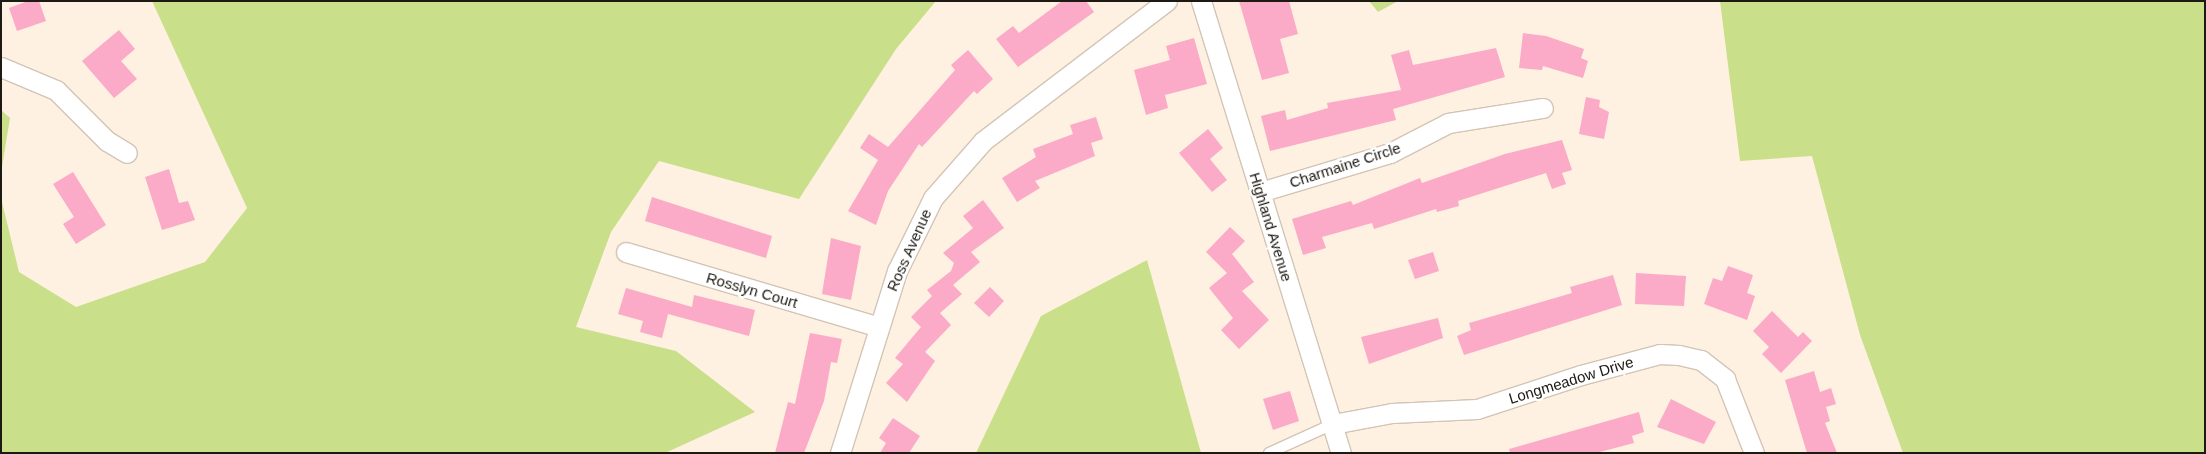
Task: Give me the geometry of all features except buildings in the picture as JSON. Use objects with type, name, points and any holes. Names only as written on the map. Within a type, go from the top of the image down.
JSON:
[{"type":"street","name":"Ross Avenue","points":[[840,453],[879,327],[914,232],[952,173],[1028,104],[1167,1]]},
{"type":"street","name":"Highland Avenue","points":[[1201,1],[1341,453]]},
{"type":"street","points":[[1,67],[56,90],[107,141],[127,153]]},
{"type":"street","name":"Charmaine Circle","points":[[1260,192],[1390,153],[1448,123],[1543,108]]},
{"type":"street","name":"Rosslyn Court","points":[[626,252],[879,327]]},
{"type":"street","name":"Longmeadow Drive","points":[[1333,424],[1392,413],[1477,409],[1590,373],[1660,354],[1679,355],[1701,360],[1725,379],[1754,453]]},
{"type":"lane","points":[[1269,453],[1333,424]]},
{"type":"green space","points":[[152,1],[936,1],[896,49],[799,199],[659,161],[611,232],[576,327],[676,351],[755,412],[665,453],[1,453],[1,198],[19,272],[76,307],[205,262],[247,208]]},
{"type":"green space","points":[[1369,1],[1398,1],[1378,12]]},
{"type":"green space","points":[[1720,1],[2205,1],[2205,453],[1903,453],[1860,335],[1812,156],[1740,161]]},
{"type":"green space","points":[[1,110],[10,118],[1,173]]},
{"type":"green space","points":[[1147,260],[1201,453],[976,453],[1041,316]]}]
